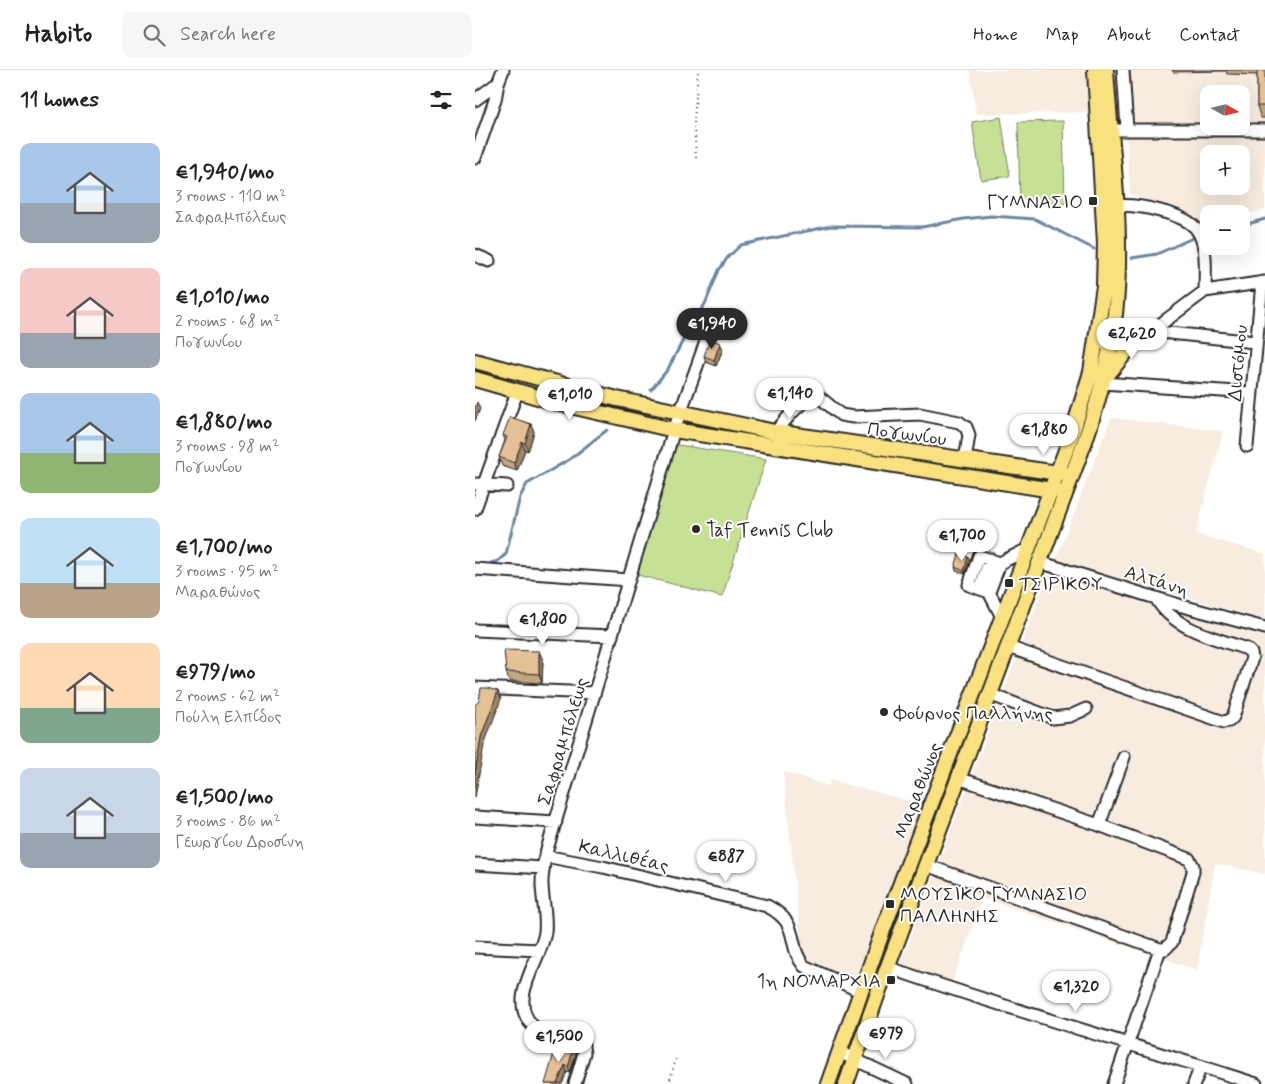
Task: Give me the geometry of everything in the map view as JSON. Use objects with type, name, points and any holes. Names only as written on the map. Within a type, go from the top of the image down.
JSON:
[{"type":"main road","name":"Μαραθώνος","points":[[846,1084],[957,778],[1072,476],[1102,384],[1105,243],[1095,70]]},
{"type":"main road","name":"Μαραθώνος","points":[[828,1084],[860,991],[1071,437],[1104,338],[1118,275],[1117,206],[1106,70]]},
{"type":"main road","points":[[1102,384],[1114,364],[1130,347]]},
{"type":"main road","name":"Πογωνίου","points":[[475,361],[592,393],[775,432],[1058,472],[1072,476]]},
{"type":"main road","name":"Πογωνίου","points":[[475,379],[517,392],[674,430],[1065,492]]},
{"type":"main road","points":[[1026,468],[1053,458],[1065,448],[1071,437]]},
{"type":"main road","points":[[1015,483],[1034,496],[1039,504],[1040,518]]},
{"type":"street","points":[[475,158],[495,100],[497,83],[503,70]]},
{"type":"street","points":[[1123,70],[1127,129]]},
{"type":"street","points":[[475,100],[497,83]]},
{"type":"street","points":[[1110,130],[1265,130]]},
{"type":"street","points":[[1117,206],[1131,204],[1169,214],[1191,224],[1197,230],[1202,241],[1205,291]]},
{"type":"street","points":[[475,256],[489,261]]},
{"type":"street","points":[[1104,338],[1130,347],[1205,291],[1264,282]]},
{"type":"street","name":"Διστόμου","points":[[1247,446],[1255,342],[1264,282]]},
{"type":"street","points":[[680,412],[714,319]]},
{"type":"street","points":[[1104,338],[1147,333],[1255,342]]},
{"type":"street","points":[[1102,384],[1252,393]]},
{"type":"street","points":[[475,509],[479,484],[517,392]]},
{"type":"street","points":[[775,432],[799,405],[808,398],[818,396],[841,415],[853,417],[920,414],[959,422],[966,427],[969,435],[965,460]]},
{"type":"street","name":"Σαφραμπόλεως","points":[[575,1084],[584,1052],[584,1042],[577,1036],[552,1035],[542,1032],[526,1018],[523,997],[539,950],[545,925],[543,868],[545,856],[680,412]]},
{"type":"street","points":[[479,484],[507,486]]},
{"type":"street","points":[[1002,617],[985,590],[969,585],[979,556],[995,561],[1028,549]]},
{"type":"street","points":[[985,590],[995,561]]},
{"type":"street","name":"Αλτάνη","points":[[1039,562],[1265,628]]},
{"type":"street","points":[[479,570],[629,580]]},
{"type":"street","points":[[1008,647],[1224,722],[1229,721],[1233,717],[1252,658],[1251,653],[1247,649],[1183,626],[1161,607],[1157,598]]},
{"type":"street","points":[[475,630],[612,636]]},
{"type":"street","points":[[476,698],[595,693]]},
{"type":"street","points":[[989,694],[1053,718],[1070,716],[1086,709]]},
{"type":"street","points":[[1099,825],[1124,757]]},
{"type":"street","points":[[926,866],[1160,949],[1165,949],[1172,942],[1184,907],[1193,866],[1189,859],[1099,825],[957,778]]},
{"type":"street","points":[[475,817],[556,822]]},
{"type":"street","name":"Καλλιθέας","points":[[545,856],[603,867],[767,906],[788,923],[793,932],[798,958],[804,966],[860,991]]},
{"type":"street","points":[[475,864],[543,868]]},
{"type":"street","points":[[475,946],[539,950]]},
{"type":"street","points":[[1114,1084],[1160,949]]},
{"type":"street","points":[[887,967],[971,996],[1128,1042],[1256,1084]]},
{"type":"street","points":[[839,1052],[907,1084]]},
{"type":"street","points":[[1194,1084],[1201,1066]]},
{"type":"path","points":[[696,158],[694,122],[698,70]]},
{"type":"path","points":[[669,1084],[676,1058]]},
{"type":"shaded area","points":[[970,70],[1088,70],[1091,112],[976,114]]},
{"type":"shaded area","points":[[1130,70],[1265,70],[1265,124],[1250,124],[1250,85],[1200,85],[1200,124],[1135,123]]},
{"type":"shaded area","points":[[1250,132],[1265,132],[1265,210],[1250,213],[1250,205],[1200,205],[1200,222],[1130,194],[1126,134],[1200,133],[1200,135],[1250,135]]},
{"type":"shaded area","points":[[1111,418],[1223,431],[1196,534],[1265,554],[1265,620],[1056,560]]},
{"type":"shaded area","points":[[1062,572],[1265,632],[1265,874],[1215,863],[1197,970],[983,898],[952,982],[903,967],[900,965],[1047,577]]},
{"type":"shaded area","points":[[783,772],[829,786],[830,780],[922,804],[855,978],[807,959],[802,950]]},
{"type":"green space","points":[[1001,117],[1010,176],[981,180],[972,122]]},
{"type":"green space","points":[[1063,121],[1065,204],[1020,205],[1018,122]]},
{"type":"green space","name":"Taf Tennis Club","points":[[679,445],[766,459],[722,597],[634,574],[673,449]]},
{"type":"building","points":[[1257,70],[1265,70],[1265,106],[1257,106]]},
{"type":"building","points":[[710,339],[720,343],[714,360],[704,356]]},
{"type":"building","points":[[510,417],[531,424],[525,443],[522,442],[514,463],[499,457],[507,437],[503,435]]},
{"type":"building","points":[[959,554],[968,557],[964,571],[955,567]]},
{"type":"building","points":[[504,650],[539,651],[539,674],[506,672]]},
{"type":"building","points":[[481,688],[498,691],[481,737],[475,774],[475,705],[479,701]]},
{"type":"building","points":[[557,1043],[574,1047],[568,1067],[565,1065],[557,1084],[545,1084]]},
{"type":"waterway","points":[[651,390],[668,369],[692,323],[705,304],[719,270],[728,257],[741,245],[831,226],[922,227],[991,216],[1035,219],[1094,249]]},
{"type":"waterway","points":[[1250,223],[1265,219]]},
{"type":"waterway","points":[[1132,258],[1157,254],[1197,236]]},
{"type":"waterway","points":[[491,563],[498,561],[506,554],[520,497],[527,484],[570,459],[607,430]]},
{"type":"place","name":"ΓΥΜΝΑΣΙΟ","points":[[1093,201]]},
{"type":"place","name":"Taf Tennis Club","points":[[696,529]]},
{"type":"place","name":"ΤΣΙΡΙΚΟΥ","points":[[1009,583]]},
{"type":"place","name":"Φούρνος Παλλήνης","points":[[884,712]]},
{"type":"place","name":"ΜΟΥΣΙΚΟ ΓΥΜΝΑΣΙΟ ΠΑΛΛΗΝΗΣ","points":[[890,904]]},
{"type":"place","name":"1η ΝΟΜΑΡΧΙΑ","points":[[891,980]]}]
